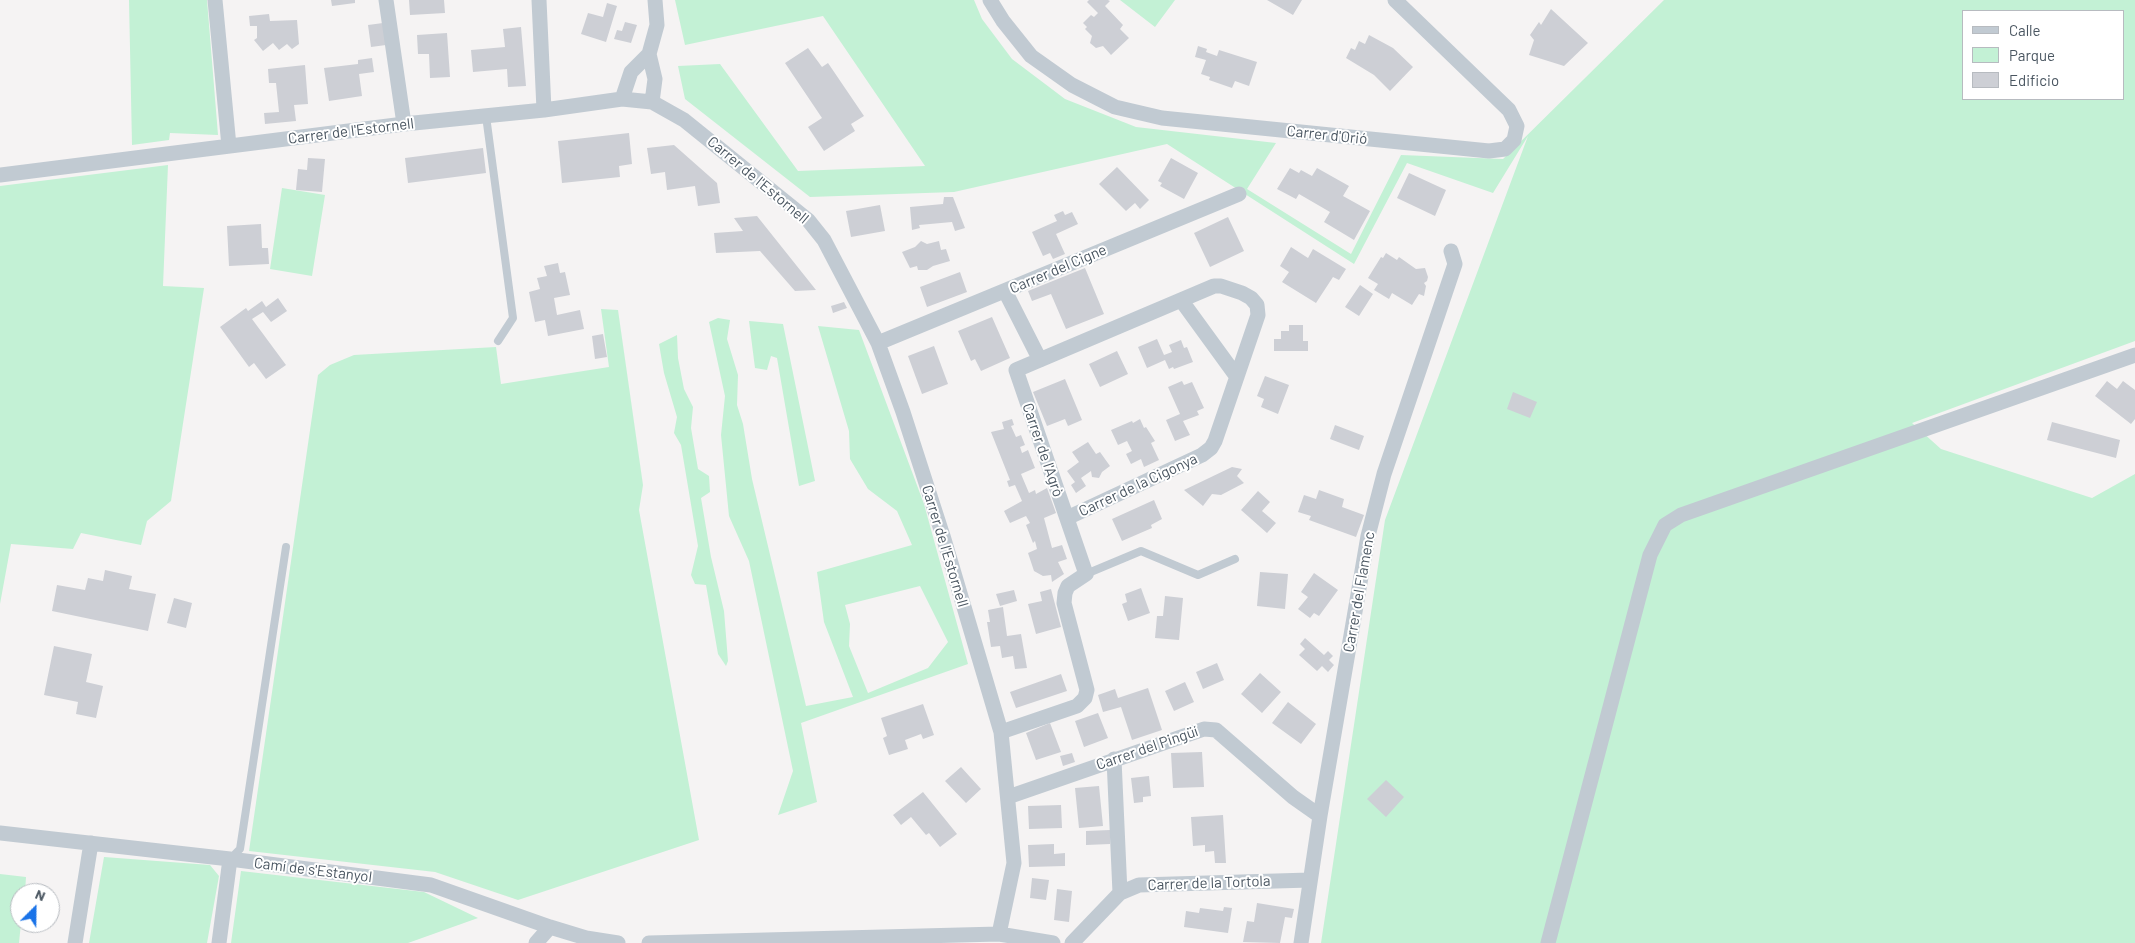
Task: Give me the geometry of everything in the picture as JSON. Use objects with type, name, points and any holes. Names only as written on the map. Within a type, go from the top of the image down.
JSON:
[{"type":"street","points":[[214,0],[229,146]]},
{"type":"street","points":[[386,0],[404,124]]},
{"type":"street","points":[[539,0],[544,110]]},
{"type":"street","points":[[622,100],[632,72],[649,54],[657,25],[655,0]]},
{"type":"street","name":"Carrer d'Orió","points":[[990,0],[1003,21],[1031,56],[1072,85],[1115,107],[1162,118],[1489,151],[1504,149],[1514,140],[1517,126],[1509,110],[1395,0]]},
{"type":"street","points":[[649,54],[655,79],[652,102]]},
{"type":"street","name":"Carrer de l'Estornell","points":[[0,175],[404,124],[622,100],[652,102],[684,120],[808,220],[824,240],[878,343],[903,412],[943,536],[1000,732],[1014,863],[999,934]]},
{"type":"street","name":"Carrer del Cigne","points":[[878,343],[1239,194]]},
{"type":"street","name":"Carrer del Flamenc","points":[[1302,943],[1320,816],[1368,536],[1384,474],[1455,264],[1451,251]]},
{"type":"street","name":"Carrer de la Cigonya","points":[[1067,518],[1202,455],[1211,448],[1258,315],[1257,305],[1251,298],[1242,293],[1221,286],[1214,286],[1181,300]]},
{"type":"street","points":[[1005,291],[1040,360]]},
{"type":"street","points":[[1181,300],[1237,377]]},
{"type":"street","name":"Carrer de l'Agrò","points":[[1086,574],[1016,370],[1181,300]]},
{"type":"street","points":[[1548,943],[1650,555],[1665,525],[1681,515],[2135,355]]},
{"type":"street","points":[[1000,732],[1077,706],[1085,698],[1086,690],[1064,603],[1068,586],[1086,574]]},
{"type":"street","name":"Carrer del Pingüí","points":[[1008,797],[1204,729],[1216,730],[1293,797],[1320,816]]},
{"type":"street","points":[[1114,759],[1120,893]]},
{"type":"street","name":"Camí de s'Estanyol","points":[[0,833],[230,859],[431,885],[550,927],[586,938],[618,943]]},
{"type":"street","points":[[75,943],[91,843]]},
{"type":"street","points":[[219,943],[230,859]]},
{"type":"street","name":"Carrer de la Tortola","points":[[1072,943],[1120,893],[1139,885],[1310,880]]},
{"type":"street","points":[[536,943],[550,927]]},
{"type":"street","points":[[650,943],[999,934],[1054,943]]},
{"type":"lane","points":[[486,116],[513,318],[498,341]]},
{"type":"lane","points":[[230,859],[240,849],[286,547]]},
{"type":"lane","points":[[1086,574],[1141,551],[1198,575],[1235,559]]},
{"type":"green space","points":[[129,0],[207,0],[218,135],[170,133],[169,140],[132,145]]},
{"type":"green space","points":[[675,0],[974,0],[982,19],[1012,59],[1065,99],[1136,127],[1276,143],[1247,189],[1351,254],[1401,155],[1503,159],[1664,0],[2135,0],[2135,341],[1912,423],[1941,449],[2092,498],[2135,474],[2135,943],[1321,943],[1385,520],[1528,136],[1493,193],[1407,163],[1354,264],[1167,144],[954,192],[810,197],[685,99],[678,66],[720,64],[798,171],[925,166],[823,16],[685,45]]},
{"type":"green space","points":[[1120,0],[1175,0],[1155,27]]},
{"type":"green space","points":[[168,165],[163,286],[204,288],[171,501],[147,521],[141,545],[81,533],[73,549],[11,544],[0,604],[0,186]]},
{"type":"green space","points":[[282,188],[325,195],[312,276],[270,269]]},
{"type":"green space","points":[[601,309],[618,310],[643,485],[639,510],[699,840],[518,900],[435,872],[249,851],[318,375],[330,365],[354,355],[496,347],[501,384],[609,367]]},
{"type":"green space","points":[[718,318],[730,320],[727,339],[738,375],[737,405],[743,424],[752,479],[806,706],[853,697],[824,622],[817,572],[912,545],[897,511],[868,489],[850,459],[849,431],[818,326],[859,330],[924,504],[968,664],[801,723],[817,802],[778,815],[793,771],[749,561],[729,516],[721,435],[725,396],[709,322]],"holes":[[[920,586],[948,642],[928,668],[868,693],[849,646],[850,624],[845,605]]]},
{"type":"green space","points":[[749,321],[783,324],[815,481],[799,486],[777,358],[771,356],[767,370],[755,368]]},
{"type":"green space","points":[[677,335],[678,358],[684,389],[693,407],[691,428],[698,469],[709,476],[710,492],[701,498],[711,557],[724,611],[728,661],[726,666],[718,654],[706,585],[695,584],[691,575],[698,546],[681,445],[674,433],[677,417],[664,373],[659,344]]},
{"type":"green space","points":[[104,857],[210,865],[219,876],[207,943],[89,943]]},
{"type":"green space","points":[[241,871],[424,892],[478,918],[408,943],[231,943]]},
{"type":"green space","points":[[0,874],[26,877],[26,883],[10,883],[10,933],[20,933],[19,943],[0,943]]},
{"type":"building","points":[[331,0],[355,0],[355,3],[332,6]]},
{"type":"building","points":[[409,0],[444,0],[445,13],[410,15]]},
{"type":"building","points":[[1089,0],[1110,1],[1105,6],[1123,25],[1120,29],[1129,38],[1111,55],[1103,46],[1096,48],[1090,43],[1092,36],[1085,29],[1087,27],[1083,23],[1091,15],[1094,17],[1098,13],[1087,2]]},
{"type":"building","points":[[1267,0],[1302,0],[1293,15]]},
{"type":"building","points":[[607,3],[617,6],[606,42],[581,34],[588,13],[603,17]]},
{"type":"building","points":[[1551,9],[1588,43],[1564,66],[1529,55],[1534,40],[1530,35],[1539,22],[1541,25]]},
{"type":"building","points":[[269,14],[270,21],[297,20],[299,44],[292,49],[287,44],[279,50],[273,43],[263,51],[254,40],[257,38],[257,26],[250,26],[249,16]]},
{"type":"building","points":[[625,22],[637,25],[631,43],[614,39],[617,30],[622,31]]},
{"type":"building","points":[[383,23],[386,45],[371,47],[368,25]]},
{"type":"building","points":[[521,27],[526,86],[508,87],[507,69],[473,72],[471,50],[505,47],[503,29]]},
{"type":"building","points":[[447,33],[450,77],[430,78],[429,54],[418,54],[417,35]]},
{"type":"building","points":[[1369,35],[1393,48],[1413,67],[1390,91],[1374,75],[1346,58],[1351,48],[1355,50],[1359,41],[1365,44]]},
{"type":"building","points":[[1198,46],[1207,49],[1206,52],[1217,56],[1219,50],[1257,62],[1249,86],[1235,81],[1232,88],[1209,80],[1210,77],[1201,74],[1206,60],[1195,57]]},
{"type":"building","points":[[808,48],[822,67],[828,63],[864,116],[851,124],[855,131],[824,151],[808,127],[822,118],[785,63]]},
{"type":"building","points":[[372,58],[374,72],[359,74],[362,96],[329,101],[324,68],[358,64],[358,60]]},
{"type":"building","points":[[305,65],[308,104],[294,105],[296,121],[265,124],[264,113],[279,112],[276,83],[269,83],[268,69]]},
{"type":"building","points":[[629,133],[632,164],[619,166],[620,177],[562,183],[558,141]]},
{"type":"building","points":[[674,145],[717,183],[720,203],[698,206],[695,186],[667,190],[665,172],[651,174],[647,148]]},
{"type":"building","points":[[483,148],[486,173],[408,183],[405,158]]},
{"type":"building","points":[[308,158],[325,159],[322,192],[296,190],[298,169],[307,170]]},
{"type":"building","points":[[1171,158],[1198,173],[1184,199],[1160,186],[1162,183],[1158,181]]},
{"type":"building","points":[[1117,167],[1149,200],[1140,209],[1135,203],[1126,211],[1099,184]]},
{"type":"building","points":[[1290,168],[1299,173],[1301,170],[1312,176],[1317,168],[1349,186],[1343,196],[1370,211],[1354,240],[1324,222],[1330,212],[1299,194],[1296,199],[1277,189]]},
{"type":"building","points":[[1409,173],[1446,190],[1435,216],[1397,198]]},
{"type":"building","points":[[944,197],[953,197],[965,228],[955,231],[952,222],[919,225],[920,228],[912,230],[910,207],[943,204]]},
{"type":"building","points":[[880,205],[885,231],[851,237],[846,211]]},
{"type":"building","points":[[1063,211],[1065,215],[1072,212],[1078,224],[1056,234],[1065,254],[1053,259],[1050,253],[1043,256],[1032,232],[1057,221],[1054,215]]},
{"type":"building","points":[[757,216],[816,290],[795,291],[760,251],[716,253],[714,233],[743,231],[734,218]]},
{"type":"building","points":[[1228,217],[1244,251],[1210,267],[1194,233]]},
{"type":"building","points":[[261,224],[262,248],[268,248],[269,264],[229,266],[227,226]]},
{"type":"building","points":[[921,241],[927,244],[939,241],[941,250],[946,249],[950,261],[933,266],[927,270],[918,270],[917,266],[910,268],[902,252],[915,247]]},
{"type":"building","points":[[1291,247],[1308,258],[1313,249],[1346,269],[1339,280],[1333,277],[1316,303],[1282,282],[1289,272],[1280,266]]},
{"type":"building","points":[[1386,253],[1397,260],[1399,257],[1416,269],[1425,268],[1428,277],[1424,283],[1426,286],[1424,296],[1419,294],[1412,305],[1392,293],[1389,299],[1374,290],[1378,284],[1368,278],[1381,257],[1383,258]]},
{"type":"building","points":[[558,263],[560,273],[565,272],[570,295],[554,298],[557,315],[580,310],[584,329],[548,336],[545,320],[535,322],[529,292],[540,289],[537,278],[547,276],[544,266]]},
{"type":"building","points":[[1085,268],[1104,314],[1066,329],[1051,294],[1032,301],[1028,291]]},
{"type":"building","points":[[960,272],[967,292],[927,307],[920,287]]},
{"type":"building","points":[[1360,285],[1373,294],[1359,316],[1345,307]]},
{"type":"building","points":[[278,298],[287,311],[271,322],[263,312],[252,319],[286,365],[266,379],[254,363],[249,367],[220,327],[246,308],[248,311],[262,301],[266,307]]},
{"type":"building","points":[[844,302],[847,308],[833,313],[831,306]]},
{"type":"building","points":[[992,317],[1010,358],[981,371],[975,359],[971,361],[958,331]]},
{"type":"building","points":[[1289,325],[1303,325],[1303,341],[1308,341],[1308,351],[1274,351],[1274,339],[1281,339],[1281,331],[1289,331]]},
{"type":"building","points":[[603,334],[607,357],[595,359],[592,336]]},
{"type":"building","points":[[1157,339],[1164,355],[1172,352],[1169,345],[1181,340],[1184,348],[1187,347],[1193,362],[1169,369],[1165,360],[1147,368],[1138,347]]},
{"type":"building","points":[[934,346],[948,384],[922,394],[908,356]]},
{"type":"building","points":[[1117,351],[1128,374],[1100,387],[1089,364]]},
{"type":"building","points":[[1265,376],[1289,385],[1278,414],[1261,407],[1264,399],[1257,396]]},
{"type":"building","points":[[1065,379],[1082,420],[1068,426],[1065,419],[1047,426],[1033,392]]},
{"type":"building","points":[[1182,381],[1184,385],[1192,382],[1204,408],[1197,411],[1199,415],[1183,421],[1190,435],[1175,441],[1166,420],[1180,414],[1168,387]]},
{"type":"building","points":[[2107,381],[2117,389],[2123,381],[2135,390],[2135,419],[2131,424],[2095,396]]},
{"type":"building","points":[[1513,392],[1537,402],[1530,418],[1507,409]]},
{"type":"building","points":[[1012,419],[1014,425],[1011,426],[1016,437],[1021,435],[1025,445],[1020,447],[1022,453],[1028,450],[1035,468],[1021,474],[1029,493],[1035,490],[1036,494],[1047,488],[1056,513],[1044,518],[1052,548],[1062,545],[1067,559],[1058,562],[1064,574],[1052,582],[1051,575],[1043,576],[1034,571],[1028,553],[1037,549],[1035,541],[1033,543],[1026,525],[1030,523],[1026,516],[1010,523],[1004,511],[1022,501],[1015,485],[1009,487],[1007,481],[1010,480],[991,432],[1004,429],[1002,422]]},
{"type":"building","points":[[1140,419],[1144,428],[1146,427],[1155,441],[1151,443],[1159,460],[1144,467],[1141,459],[1131,464],[1126,454],[1132,451],[1127,441],[1118,445],[1111,430]]},
{"type":"building","points":[[2052,422],[2120,440],[2116,458],[2047,440]]},
{"type":"building","points":[[1335,425],[1364,436],[1359,450],[1330,439]]},
{"type":"building","points":[[1088,442],[1096,454],[1100,452],[1110,466],[1102,472],[1099,478],[1092,477],[1091,471],[1081,478],[1086,486],[1076,493],[1071,485],[1075,482],[1067,471],[1079,462],[1072,452]]},
{"type":"building","points":[[1232,467],[1242,469],[1237,476],[1244,483],[1221,495],[1212,494],[1203,506],[1184,490]]},
{"type":"building","points":[[1319,490],[1344,499],[1342,507],[1364,515],[1356,537],[1309,520],[1311,516],[1298,512],[1304,495],[1316,499]]},
{"type":"building","points":[[1258,491],[1270,502],[1262,511],[1276,523],[1267,533],[1241,510]]},
{"type":"building","points":[[1154,500],[1162,519],[1151,525],[1152,528],[1122,541],[1112,519]]},
{"type":"building","points":[[105,570],[132,576],[129,589],[156,594],[148,631],[52,611],[57,585],[85,590],[88,578],[103,581]]},
{"type":"building","points":[[1260,572],[1288,574],[1285,609],[1257,606]]},
{"type":"building","points":[[1314,573],[1338,590],[1319,616],[1314,613],[1310,618],[1298,609],[1308,597],[1301,592]]},
{"type":"building","points":[[1141,588],[1150,613],[1128,621],[1122,604],[1127,602],[1125,594]]},
{"type":"building","points":[[1051,589],[1061,627],[1036,634],[1028,604],[1042,601],[1040,592]]},
{"type":"building","points":[[1014,590],[1017,601],[1000,606],[996,594]]},
{"type":"building","points":[[1165,596],[1183,598],[1179,640],[1155,638],[1157,616],[1163,616]]},
{"type":"building","points":[[174,598],[192,603],[186,628],[167,623]]},
{"type":"building","points":[[1003,607],[1007,636],[1021,634],[1027,668],[1015,669],[1013,656],[1002,658],[1000,646],[991,647],[987,622],[990,622],[988,610]]},
{"type":"building","points":[[1305,638],[1324,655],[1328,651],[1333,656],[1329,660],[1334,665],[1328,672],[1322,666],[1317,671],[1299,655],[1305,649],[1300,644]]},
{"type":"building","points":[[54,646],[92,654],[86,682],[103,686],[96,718],[76,714],[78,702],[44,695]]},
{"type":"building","points":[[1217,663],[1224,680],[1203,689],[1196,672]]},
{"type":"building","points":[[1260,673],[1281,692],[1262,713],[1241,694]]},
{"type":"building","points":[[1061,674],[1067,691],[1016,708],[1010,692]]},
{"type":"building","points":[[1185,682],[1194,702],[1174,711],[1165,691]]},
{"type":"building","points":[[1148,688],[1162,730],[1132,740],[1121,707],[1103,712],[1098,695],[1115,689],[1118,698]]},
{"type":"building","points":[[1288,702],[1316,724],[1301,744],[1272,723]]},
{"type":"building","points":[[923,704],[934,735],[923,739],[921,734],[905,740],[908,749],[889,755],[883,738],[887,736],[881,718]]},
{"type":"building","points":[[1098,713],[1108,738],[1084,747],[1075,721]]},
{"type":"building","points":[[1050,723],[1061,752],[1036,760],[1026,733]]},
{"type":"building","points":[[1202,752],[1204,787],[1173,788],[1171,753]]},
{"type":"building","points":[[1072,753],[1075,762],[1063,766],[1060,756]]},
{"type":"building","points":[[961,767],[981,789],[966,803],[945,781]]},
{"type":"building","points":[[1149,776],[1151,796],[1143,797],[1143,802],[1134,803],[1131,778]]},
{"type":"building","points":[[1386,780],[1404,797],[1386,817],[1367,799]]},
{"type":"building","points":[[1099,786],[1103,826],[1079,828],[1075,788]]},
{"type":"building","points":[[923,792],[957,834],[940,847],[929,833],[926,835],[911,817],[901,825],[893,815]]},
{"type":"building","points":[[1061,805],[1062,828],[1029,829],[1028,806]]},
{"type":"building","points":[[1223,815],[1226,863],[1215,863],[1214,851],[1205,852],[1205,845],[1193,846],[1191,817]]},
{"type":"building","points":[[1110,830],[1110,844],[1086,845],[1086,831]]},
{"type":"building","points":[[1054,844],[1054,854],[1065,853],[1065,866],[1029,867],[1028,845]]},
{"type":"building","points":[[1032,878],[1049,880],[1046,900],[1030,898]]},
{"type":"building","points":[[1057,889],[1072,891],[1069,922],[1054,920]]},
{"type":"building","points":[[1257,903],[1294,909],[1292,918],[1285,917],[1280,943],[1243,942],[1247,921],[1254,922]]},
{"type":"building","points":[[1224,907],[1232,908],[1228,933],[1184,927],[1186,911],[1199,913],[1200,908],[1223,911]]}]
